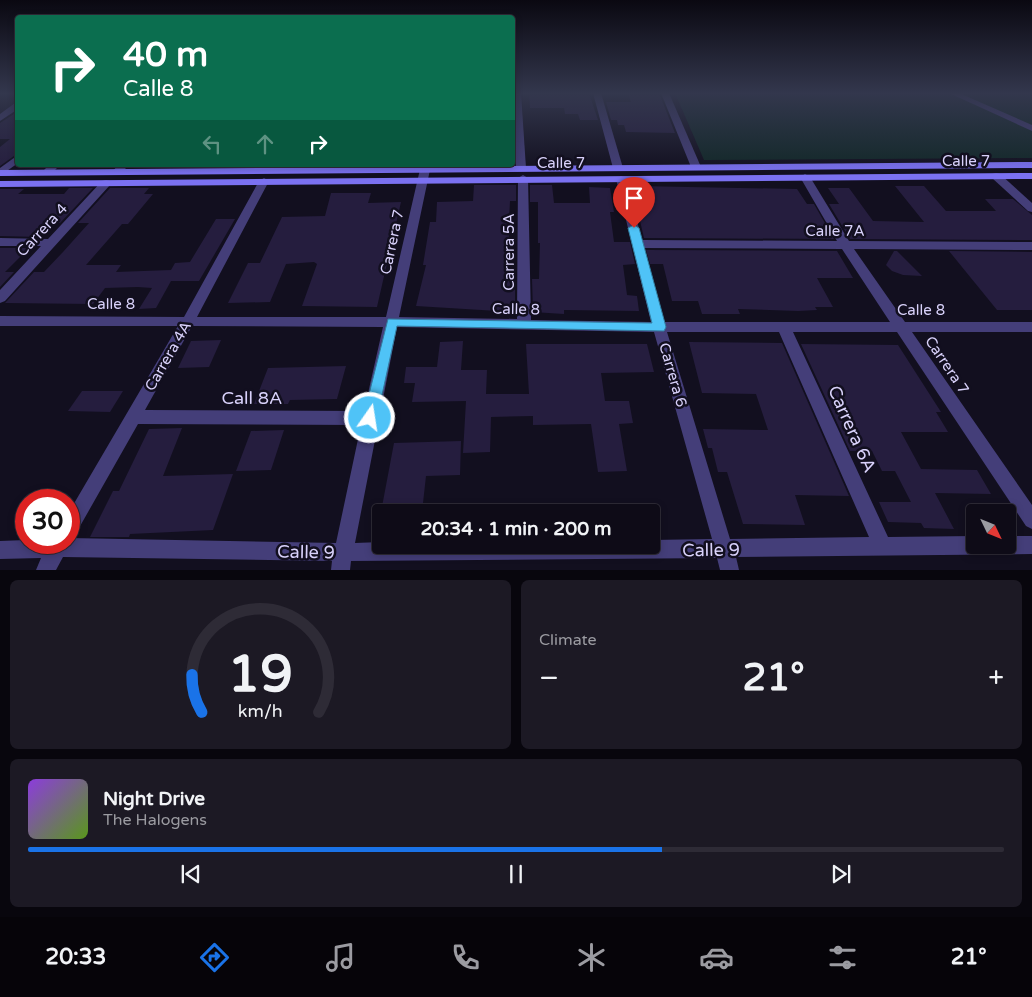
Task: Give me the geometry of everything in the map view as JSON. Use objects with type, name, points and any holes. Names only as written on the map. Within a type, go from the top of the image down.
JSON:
[{"type":"main road","name":"Calle 7","points":[[619,173],[696,167],[1032,165]]},
{"type":"main road","name":"Calle 7","points":[[0,173],[46,173],[120,169],[619,173],[805,177],[1032,176]]},
{"type":"main road","name":"Calle 7","points":[[0,184],[264,181],[425,171]]},
{"type":"street","name":"Carrera 5A","points":[[519,120],[522,173],[524,326]]},
{"type":"street","name":"Carrera 6","points":[[604,120],[659,327],[730,570]]},
{"type":"street","points":[[676,120],[696,167]]},
{"type":"street","points":[[1013,120],[1032,128]]},
{"type":"street","points":[[0,173],[15,160]]},
{"type":"street","points":[[46,173],[53,167]]},
{"type":"street","name":"Carrera 7","points":[[342,561],[370,418],[425,171]]},
{"type":"street","points":[[996,176],[1032,209]]},
{"type":"street","name":"Carrera 7","points":[[805,177],[846,246],[1032,520]]},
{"type":"street","name":"Carrera 4A","points":[[80,510],[189,320],[264,181]]},
{"type":"street","name":"Carrera 4","points":[[0,298],[106,183]]},
{"type":"street","points":[[0,242],[51,243]]},
{"type":"street","name":"Calle 7A","points":[[638,244],[1032,246]]},
{"type":"street","name":"Calle 8","points":[[0,321],[189,320],[659,327],[901,325],[1032,327]]},
{"type":"street","name":"Carrera 6A","points":[[784,327],[883,547]]},
{"type":"street","name":"Call 8A","points":[[133,417],[370,418]]},
{"type":"street","name":"Calle 9","points":[[80,546],[342,561],[725,550],[1032,545]]},
{"type":"street","name":"Calle 9","points":[[0,550],[15,549]]},
{"type":"street","points":[[45,570],[54,554]]},
{"type":"green space","points":[[687,120],[1032,120],[1032,158],[704,160]]},
{"type":"building","points":[[5,120],[15,120],[15,155],[0,166],[0,147],[10,139],[0,139],[0,123]]},
{"type":"building","points":[[611,120],[670,120],[675,133],[626,132],[624,125],[618,125],[617,120]]},
{"type":"building","points":[[474,185],[516,185],[516,201],[510,201],[509,220],[509,278],[515,278],[515,312],[416,306],[426,265],[423,265],[430,222],[436,222],[437,202],[473,201]]},
{"type":"building","points":[[530,185],[552,185],[554,203],[590,203],[589,187],[610,188],[614,212],[610,212],[614,242],[630,242],[635,264],[623,265],[627,295],[637,296],[639,311],[564,310],[564,314],[533,312],[532,279],[539,279],[540,243],[538,243],[538,202],[530,202]]},
{"type":"building","points":[[638,186],[797,189],[807,204],[814,204],[834,239],[644,238],[637,208],[642,208]]},
{"type":"building","points":[[895,186],[924,186],[946,211],[996,211],[985,199],[1013,199],[1032,215],[1032,240],[850,239],[829,204],[839,204],[828,188],[849,188],[873,221],[924,222]]},
{"type":"building","points":[[69,188],[93,188],[60,223],[54,223],[40,237],[0,236],[0,189],[24,189],[18,194],[64,194]]},
{"type":"building","points":[[110,188],[149,188],[144,194],[153,194],[128,224],[122,224],[86,265],[121,265],[116,272],[171,270],[175,263],[190,262],[216,219],[235,219],[199,281],[171,281],[156,308],[139,309],[152,288],[138,287],[105,288],[93,304],[5,303],[34,272],[44,272],[63,252],[89,223],[78,223]]},
{"type":"building","points":[[331,193],[371,193],[368,203],[401,202],[377,307],[302,306],[317,264],[314,262],[286,264],[270,302],[228,303],[248,263],[260,263],[282,217],[325,216]]},
{"type":"building","points":[[0,248],[29,248],[5,272],[14,272],[0,287]]},
{"type":"building","points":[[646,250],[837,251],[853,278],[817,278],[833,307],[815,307],[817,310],[798,311],[738,309],[740,314],[702,314],[698,301],[672,301],[663,264],[650,264]]},
{"type":"building","points":[[894,251],[897,251],[922,276],[903,275],[892,271],[886,265]]},
{"type":"building","points":[[949,251],[1032,252],[1032,310],[997,310]]},
{"type":"building","points":[[221,340],[209,367],[178,368],[191,341]]},
{"type":"building","points":[[463,341],[461,370],[487,370],[486,394],[529,394],[526,344],[647,344],[654,372],[601,373],[605,401],[629,401],[633,423],[619,424],[627,471],[598,472],[591,424],[533,425],[533,416],[491,417],[490,452],[463,453],[466,401],[412,402],[415,383],[404,383],[406,367],[437,367],[440,342]]},
{"type":"building","points":[[689,342],[782,343],[849,496],[795,495],[805,525],[743,524],[727,472],[718,472],[712,448],[708,448],[703,429],[768,430],[756,394],[702,393]]},
{"type":"building","points":[[801,344],[898,345],[941,412],[936,412],[948,432],[901,432],[921,469],[977,470],[991,494],[935,493],[954,529],[924,528],[921,523],[888,522],[879,502],[911,502],[895,471],[882,471],[872,451],[850,451]]},
{"type":"building","points":[[346,366],[337,399],[290,400],[288,404],[254,404],[268,368]]},
{"type":"building","points":[[82,391],[123,391],[110,412],[68,411]]},
{"type":"building","points":[[182,428],[163,476],[233,474],[213,530],[130,534],[129,537],[90,537],[113,491],[119,491],[149,429]]},
{"type":"building","points":[[284,430],[271,470],[236,471],[251,431]]},
{"type":"building","points":[[461,441],[460,475],[426,476],[423,504],[383,504],[394,443]]},
{"type":"route","points":[[370,418],[392,322],[524,326],[659,327],[634,228]]}]
